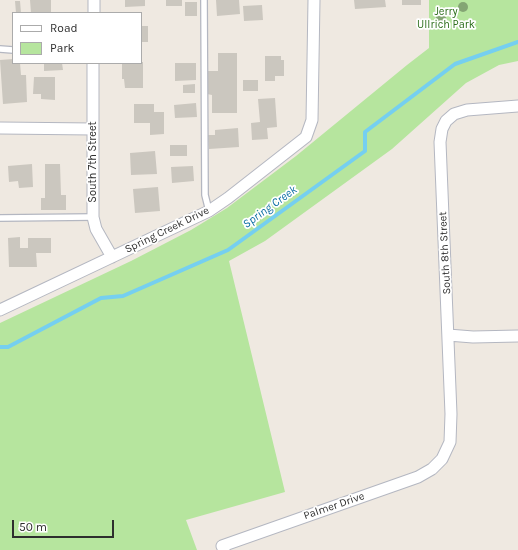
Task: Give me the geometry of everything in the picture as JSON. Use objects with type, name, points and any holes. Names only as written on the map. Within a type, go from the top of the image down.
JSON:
[{"type":"street","points":[[94,0],[94,12]]},
{"type":"street","name":"Spring Creek Drive","points":[[0,310],[209,211],[306,137],[312,120],[314,0]]},
{"type":"street","name":"South 7th Street","points":[[93,64],[93,217],[96,229],[112,257]]},
{"type":"street","name":"South 8th Street","points":[[442,460],[450,442],[451,414],[440,142],[442,129],[446,121],[454,114],[467,110],[518,106]]},
{"type":"street","points":[[0,128],[93,128]]},
{"type":"street","points":[[448,335],[473,337],[518,336]]},
{"type":"street","name":"Palmer Drive","points":[[223,548],[418,477],[432,469],[442,460]]},
{"type":"lane","points":[[204,0],[205,195],[209,211]]},
{"type":"lane","points":[[0,49],[12,50]]},
{"type":"lane","points":[[0,218],[93,217]]},
{"type":"green space","name":"Jerry Ullrich Park","points":[[429,0],[518,0],[518,61],[499,65],[466,83],[392,149],[265,241],[229,261],[285,492],[186,520],[197,550],[0,550],[0,323],[131,261],[191,230],[227,208],[296,156],[429,48]]},
{"type":"building","points":[[30,0],[51,0],[51,12],[31,12]]},
{"type":"building","points":[[125,0],[145,0],[145,6],[125,7]]},
{"type":"building","points":[[166,0],[182,0],[182,6],[166,6]]},
{"type":"building","points":[[216,0],[239,0],[240,14],[217,16]]},
{"type":"building","points":[[354,0],[385,0],[386,7],[355,9]]},
{"type":"building","points":[[402,0],[421,0],[421,5],[402,5]]},
{"type":"building","points":[[15,1],[20,1],[21,12],[16,12]]},
{"type":"building","points":[[185,2],[197,2],[197,16],[185,16]]},
{"type":"building","points":[[262,5],[263,20],[244,21],[243,6]]},
{"type":"building","points":[[142,26],[148,26],[148,42],[142,42]]},
{"type":"building","points":[[218,53],[237,53],[237,113],[212,113],[212,95],[207,94],[208,71],[218,71]]},
{"type":"building","points":[[265,56],[281,56],[281,60],[284,60],[284,76],[275,76],[275,81],[265,81]]},
{"type":"building","points":[[12,59],[12,64],[20,64],[21,75],[26,75],[27,102],[3,104],[0,60]]},
{"type":"building","points":[[143,62],[143,88],[125,88],[124,79],[122,79],[122,64],[142,64]]},
{"type":"building","points":[[175,63],[196,63],[196,80],[175,81]]},
{"type":"building","points":[[44,64],[62,64],[63,70],[44,71]]},
{"type":"building","points":[[34,77],[55,77],[55,100],[41,99],[41,94],[33,94]]},
{"type":"building","points":[[243,80],[258,80],[258,91],[243,91]]},
{"type":"building","points":[[195,84],[195,93],[183,93],[183,85]]},
{"type":"building","points":[[275,98],[277,127],[267,128],[268,139],[252,140],[251,123],[260,122],[258,99]]},
{"type":"building","points":[[196,103],[197,117],[175,118],[174,105]]},
{"type":"building","points":[[134,104],[154,104],[154,112],[164,112],[164,134],[150,135],[150,123],[134,123]]},
{"type":"building","points":[[238,128],[239,147],[209,149],[208,135],[215,135],[215,130]]},
{"type":"building","points":[[170,145],[187,145],[187,156],[170,156]]},
{"type":"building","points":[[155,151],[157,174],[131,175],[130,153]]},
{"type":"building","points":[[32,164],[33,187],[19,188],[18,181],[9,182],[8,166]]},
{"type":"building","points":[[45,164],[60,164],[61,195],[66,195],[66,210],[41,210],[41,198],[45,198]]},
{"type":"building","points":[[193,166],[194,181],[172,183],[171,167]]},
{"type":"building","points":[[158,187],[160,211],[135,213],[133,189]]},
{"type":"building","points":[[20,237],[20,248],[28,248],[28,238],[51,238],[51,253],[36,253],[37,267],[9,267],[8,238]]},
{"type":"waterway","name":"Spring Creek","points":[[0,347],[8,347],[101,298],[123,296],[228,250],[365,151],[365,132],[455,64],[518,42]]}]
